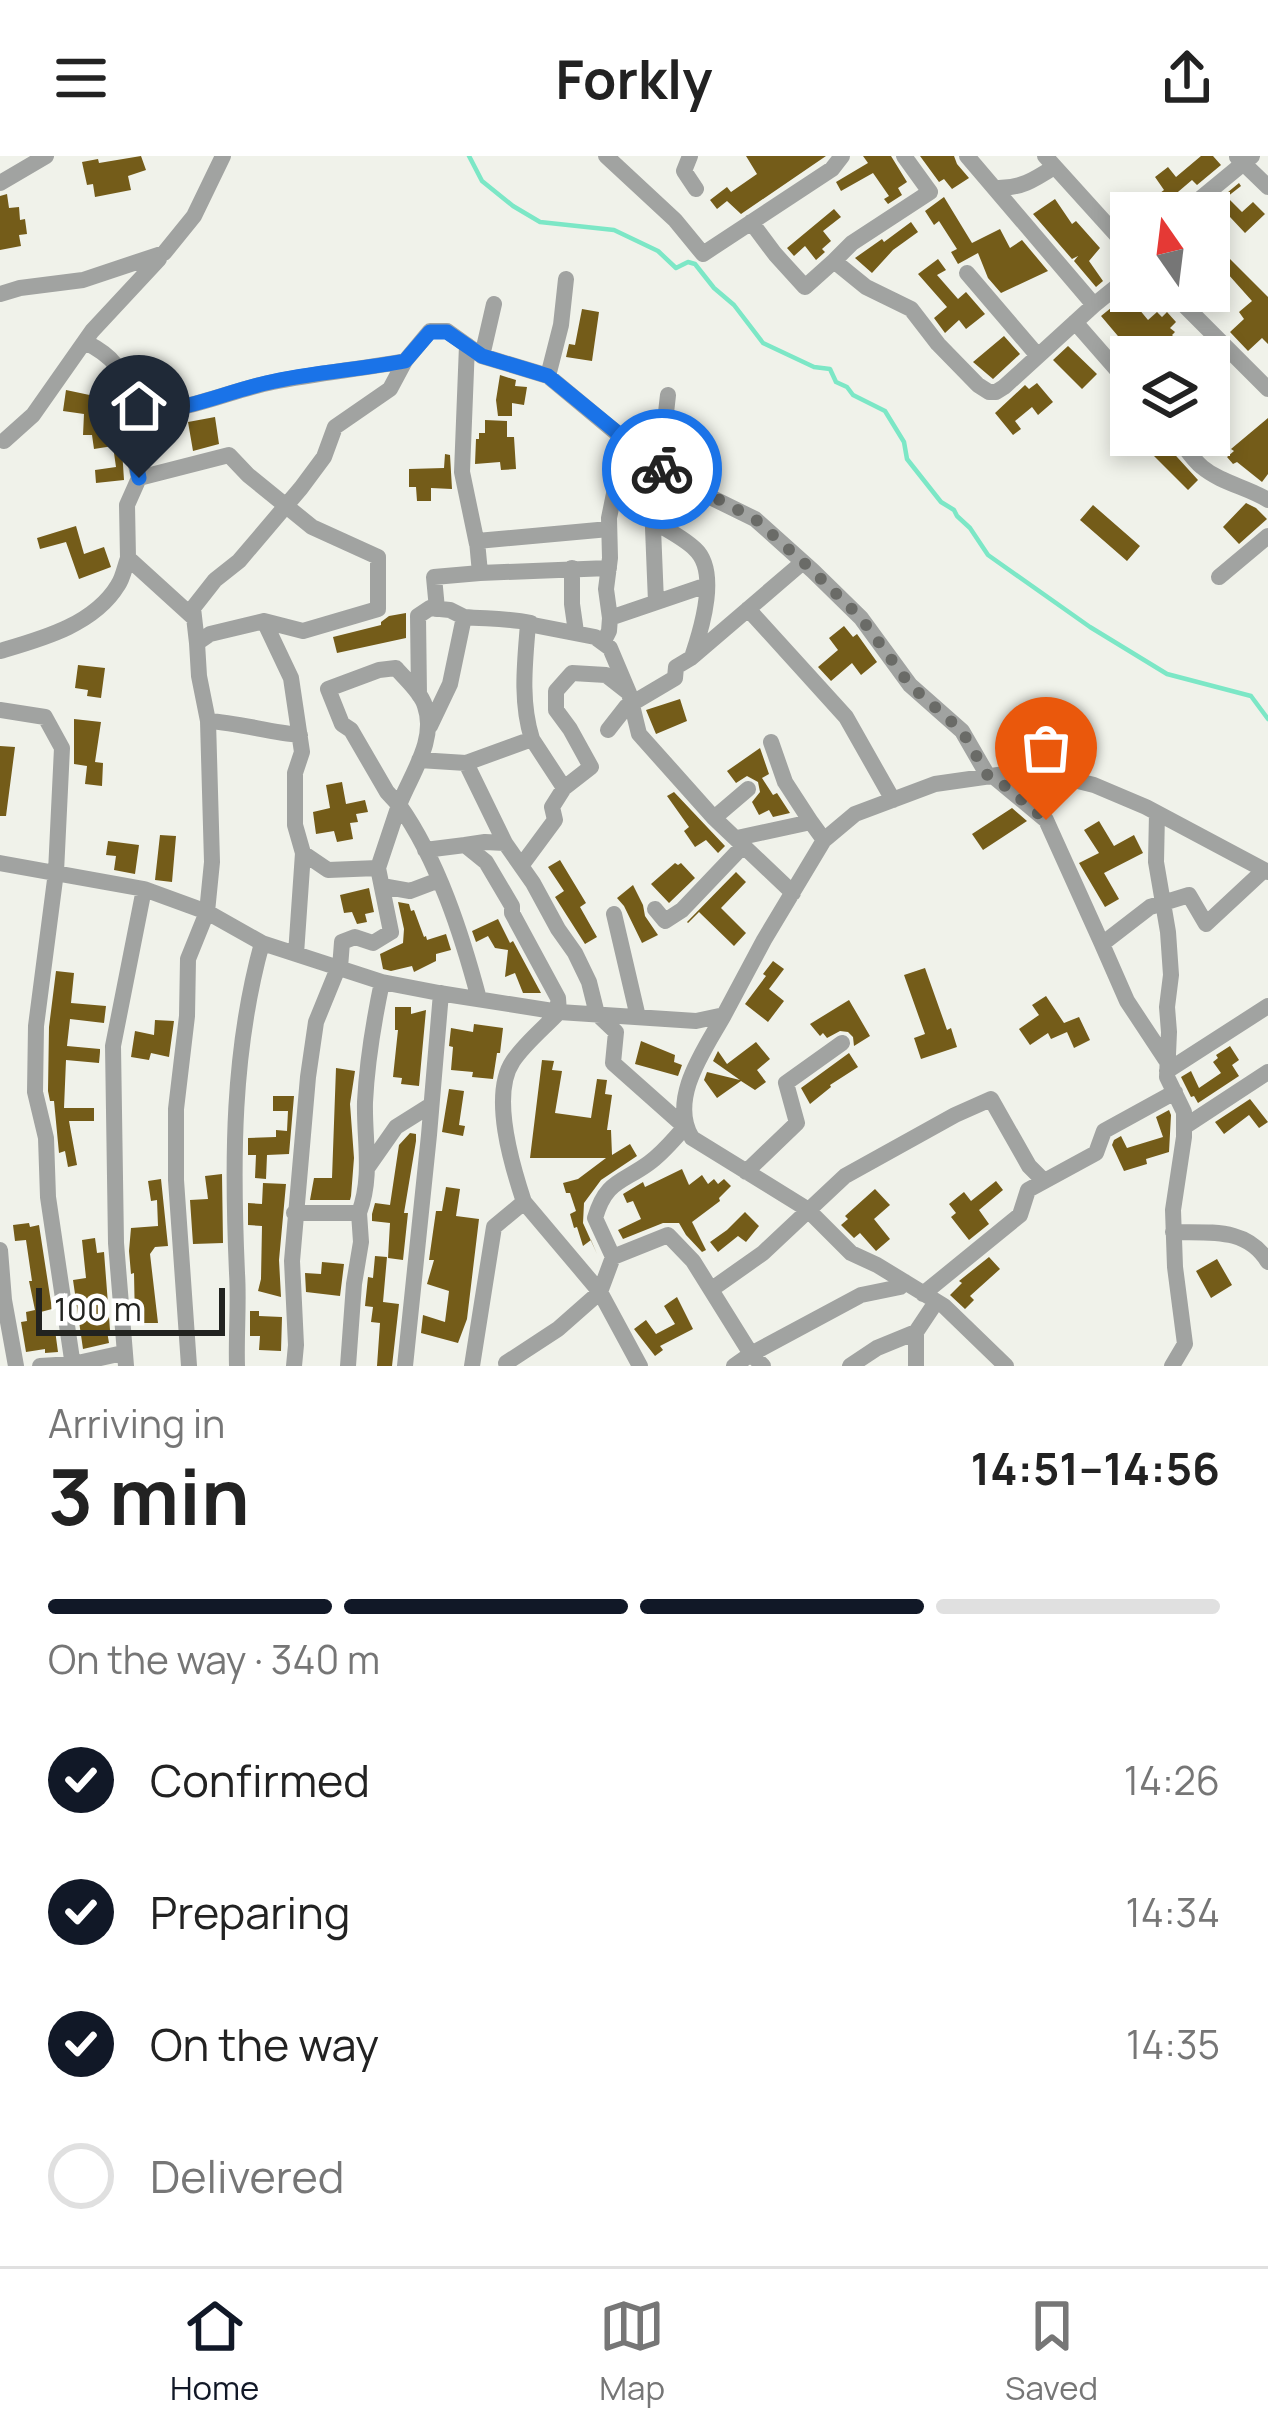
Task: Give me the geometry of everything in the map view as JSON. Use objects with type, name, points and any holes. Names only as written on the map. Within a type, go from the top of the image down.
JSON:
[{"type":"street","points":[[0,183],[46,156]]},
{"type":"street","points":[[4,441],[33,415],[85,342],[194,216],[224,156]]},
{"type":"street","points":[[606,156],[675,220],[703,254],[832,169],[842,156]]},
{"type":"street","points":[[690,156],[684,171],[696,189]]},
{"type":"street","points":[[751,222],[806,286],[852,243],[930,192],[904,156]]},
{"type":"street","points":[[967,156],[1094,305]]},
{"type":"street","points":[[1207,192],[1244,159],[1268,187]]},
{"type":"street","points":[[995,188],[1025,185],[1050,161],[1110,228]]},
{"type":"street","points":[[0,294],[83,280],[164,254]]},
{"type":"street","points":[[834,261],[866,286],[911,310],[938,344],[989,392],[1004,387],[1110,292]]},
{"type":"street","points":[[967,273],[1038,356]]},
{"type":"street","points":[[548,376],[566,279]]},
{"type":"street","points":[[480,573],[462,472],[474,350],[494,304]]},
{"type":"street","points":[[1191,312],[1268,389]]},
{"type":"street","points":[[1075,322],[1110,362]]},
{"type":"street","points":[[189,1366],[176,1180],[176,1108],[188,959],[207,912],[212,862],[208,721],[193,608],[215,580],[239,561],[324,457],[335,427],[390,389],[405,361],[430,332],[447,332],[474,350],[548,376],[619,434],[630,452],[755,519],[861,618],[910,685],[962,731],[990,776],[1046,820],[1127,1001],[1168,1067]]},
{"type":"street","points":[[0,651],[44,638],[93,613],[118,585],[128,558],[127,505],[139,478],[134,409],[122,370],[106,352],[85,342]]},
{"type":"street","points":[[134,409],[156,412],[188,407],[267,383],[405,361]]},
{"type":"street","points":[[656,602],[653,521],[668,395]]},
{"type":"street","points":[[136,438],[156,412]]},
{"type":"street","points":[[603,644],[610,618],[606,589],[609,529],[616,484],[630,452]]},
{"type":"street","points":[[139,478],[230,455],[248,476],[312,527],[378,557],[378,609],[303,632],[264,621],[210,634],[197,643]]},
{"type":"street","points":[[1192,456],[1228,483],[1268,500]]},
{"type":"street","points":[[653,521],[699,551],[708,572],[704,623],[691,658]]},
{"type":"street","points":[[478,544],[609,529]]},
{"type":"street","points":[[1219,577],[1268,536]]},
{"type":"street","points":[[128,558],[194,618]]},
{"type":"street","points":[[608,730],[630,699],[675,678],[676,668],[803,562]]},
{"type":"street","points":[[572,568],[576,632]]},
{"type":"street","points":[[437,609],[434,577],[609,568]]},
{"type":"street","points":[[610,618],[706,585]]},
{"type":"street","points":[[418,695],[418,616],[430,608],[464,617],[507,617],[595,637],[610,648],[625,677],[639,734],[714,818],[793,893]]},
{"type":"street","points":[[748,609],[847,717],[893,800]]},
{"type":"street","points":[[294,1366],[294,1213],[316,1022],[339,968],[341,942],[355,937],[373,943],[391,932],[380,877],[399,805],[450,685],[464,617]]},
{"type":"street","points":[[264,621],[291,678],[302,752],[294,799],[303,853],[296,954]]},
{"type":"street","points":[[531,623],[523,670],[525,716],[532,739],[564,788]]},
{"type":"street","points":[[429,728],[424,702],[396,668],[328,689],[342,724],[352,730],[425,850],[468,957],[479,999]]},
{"type":"street","points":[[521,866],[555,820],[552,807],[564,788],[591,767],[556,710],[556,691],[572,673],[606,675],[630,699]]},
{"type":"street","points":[[0,710],[45,717],[62,748],[56,872],[36,1025],[35,1092],[46,1138],[48,1197],[73,1365]]},
{"type":"street","points":[[208,721],[300,735]]},
{"type":"street","points":[[419,760],[466,763],[532,739]]},
{"type":"street","points":[[771,742],[785,782],[824,840]]},
{"type":"street","points":[[466,763],[505,844],[575,953],[597,1014],[616,1032],[613,1063],[692,1138],[807,1209],[850,1253],[877,1264],[930,1298],[1006,1366]]},
{"type":"street","points":[[508,1366],[600,1292],[613,1257],[595,1218],[601,1199],[620,1179],[646,1166],[685,1127],[690,1076],[824,840],[854,814],[935,784],[1046,773],[1094,785],[1157,813],[1266,871],[1206,924],[1189,895],[1150,907],[1102,944]]},
{"type":"street","points":[[714,818],[748,789]]},
{"type":"street","points":[[1157,813],[1156,862],[1171,975],[1167,1077],[1184,1112],[1172,1210],[1185,1344],[1172,1366]]},
{"type":"street","points":[[655,909],[665,921],[682,910],[740,842],[811,823]]},
{"type":"street","points":[[465,844],[487,862],[512,906],[558,998],[560,1012]]},
{"type":"street","points":[[425,850],[505,844]]},
{"type":"street","points":[[303,853],[328,870],[380,877],[410,891],[439,880]]},
{"type":"street","points":[[0,862],[143,890],[207,912],[262,943],[382,982],[560,1012],[696,1021],[724,1015]]},
{"type":"street","points":[[40,1366],[124,1359],[116,1244],[113,1046],[143,890]]},
{"type":"street","points":[[614,914],[638,1017]]},
{"type":"street","points":[[237,1366],[234,1122],[248,992],[262,943]]},
{"type":"street","points":[[348,1366],[361,1242],[359,1213],[367,1193],[365,1105],[382,982]]},
{"type":"street","points":[[405,1366],[440,993]]},
{"type":"street","points":[[1168,1067],[1268,1006]]},
{"type":"street","points":[[560,1012],[510,1064],[503,1094],[509,1160],[524,1202],[600,1292],[640,1366]]},
{"type":"street","points":[[746,1172],[797,1123],[786,1083],[842,1043]]},
{"type":"street","points":[[1184,1127],[1268,1072]]},
{"type":"street","points":[[916,1366],[916,1332],[930,1298],[1020,1215],[1028,1190],[1096,1153],[1104,1131],[1174,1092]]},
{"type":"street","points":[[712,1289],[763,1253],[845,1176],[992,1099],[1029,1166],[1044,1181]]},
{"type":"street","points":[[368,1168],[396,1126],[431,1105]]},
{"type":"street","points":[[469,1365],[494,1227],[524,1202]]},
{"type":"street","points":[[294,1213],[359,1213]]},
{"type":"street","points":[[1173,1232],[1233,1233],[1259,1247],[1268,1262]]},
{"type":"street","points":[[613,1257],[668,1235],[693,1261],[757,1360]]},
{"type":"street","points":[[0,1250],[16,1366]]},
{"type":"street","points":[[734,1366],[757,1360],[861,1295],[905,1282]]},
{"type":"street","points":[[850,1366],[877,1348],[916,1332]]},
{"type":"building","points":[[141,156],[146,170],[128,176],[131,190],[95,197],[82,162]]},
{"type":"building","points":[[746,156],[826,156],[741,214],[727,201],[717,209],[710,200],[757,174]]},
{"type":"building","points":[[863,156],[891,156],[907,182],[898,188],[902,195],[888,204],[884,199],[889,196],[873,173],[841,191],[836,182],[868,163]]},
{"type":"building","points":[[920,156],[954,156],[969,178],[952,189],[944,179],[939,182]]},
{"type":"building","points":[[1201,156],[1213,156],[1221,165],[1197,185],[1192,180],[1178,192],[1161,192],[1155,177],[1168,167],[1176,177]]},
{"type":"building","points":[[7,194],[9,208],[19,207],[20,220],[25,219],[27,234],[19,235],[21,246],[0,250],[0,196]]},
{"type":"building","points":[[944,197],[972,243],[1000,229],[1010,248],[1022,240],[1048,271],[1001,293],[988,278],[978,253],[958,264],[951,252],[957,249],[939,221],[934,225],[925,211]]},
{"type":"building","points":[[1055,199],[1072,224],[1076,221],[1100,248],[1089,261],[1103,281],[1096,287],[1074,261],[1078,256],[1072,259],[1033,214]]},
{"type":"building","points":[[1230,200],[1242,212],[1253,202],[1265,214],[1245,233],[1230,217]]},
{"type":"building","points":[[834,209],[841,217],[823,231],[831,241],[822,249],[825,252],[816,260],[805,246],[794,256],[787,248]]},
{"type":"building","points":[[911,222],[918,232],[872,273],[855,258],[884,242]]},
{"type":"building","points":[[938,259],[946,270],[937,275],[958,299],[966,292],[985,314],[966,329],[959,320],[945,333],[934,318],[947,307],[918,274]]},
{"type":"building","points":[[1230,259],[1268,297],[1268,344],[1262,338],[1248,351],[1230,332],[1244,319],[1239,312],[1252,301],[1230,276]]},
{"type":"building","points":[[582,309],[599,312],[592,361],[566,357],[569,344],[575,345]]},
{"type":"building","points":[[1110,309],[1141,312],[1148,320],[1157,312],[1162,317],[1167,312],[1176,322],[1170,328],[1175,332],[1173,336],[1118,336],[1101,316]]},
{"type":"building","points":[[1004,336],[1020,354],[993,379],[973,362]]},
{"type":"building","points":[[1068,346],[1097,374],[1082,389],[1053,360]]},
{"type":"building","points":[[500,375],[516,380],[515,386],[527,387],[524,405],[512,403],[512,416],[498,416]]},
{"type":"building","points":[[1037,383],[1053,402],[1038,415],[1032,407],[1015,421],[1021,429],[1013,435],[995,413],[1025,385],[1029,389]]},
{"type":"building","points":[[66,390],[99,397],[96,418],[109,417],[110,436],[121,434],[124,480],[96,483],[95,470],[116,467],[113,446],[94,449],[92,435],[83,435],[84,414],[63,411]]},
{"type":"building","points":[[215,417],[219,444],[193,451],[188,422]]},
{"type":"building","points":[[1268,418],[1268,474],[1262,482],[1237,462],[1233,464],[1227,457]]},
{"type":"building","points":[[485,420],[507,421],[507,437],[514,437],[516,469],[501,470],[500,462],[475,464],[476,439],[485,433]]},
{"type":"building","points":[[445,454],[450,455],[452,489],[431,488],[431,501],[417,501],[416,487],[409,487],[409,469],[444,468]]},
{"type":"building","points":[[1154,456],[1176,456],[1198,480],[1188,490]]},
{"type":"building","points":[[1246,503],[1267,519],[1239,544],[1223,527]]},
{"type":"building","points":[[1093,505],[1140,546],[1127,561],[1080,520]]},
{"type":"building","points":[[76,526],[84,554],[104,547],[111,567],[79,579],[66,542],[40,549],[37,538]]},
{"type":"building","points":[[406,613],[406,638],[337,653],[333,637]]},
{"type":"building","points":[[844,626],[853,637],[857,634],[877,662],[861,675],[852,663],[831,681],[818,667],[838,650],[829,638]]},
{"type":"building","points":[[78,665],[105,668],[101,698],[75,688]]},
{"type":"building","points":[[680,699],[687,721],[656,734],[646,710]]},
{"type":"building","points":[[74,719],[101,722],[95,762],[103,763],[102,786],[85,784],[87,766],[74,764]]},
{"type":"building","points":[[0,746],[15,747],[6,816],[0,816]]},
{"type":"building","points":[[760,748],[769,774],[762,778],[790,813],[773,817],[769,810],[759,815],[752,802],[760,792],[758,782],[747,776],[736,783],[727,771]]},
{"type":"building","points":[[342,782],[346,804],[365,800],[368,812],[356,814],[358,822],[350,823],[353,839],[337,842],[334,831],[316,834],[313,812],[330,808],[326,785]]},
{"type":"building","points":[[674,792],[725,846],[718,853],[706,840],[695,847],[684,831],[689,827],[667,796]]},
{"type":"building","points":[[1012,808],[1027,821],[983,850],[972,834]]},
{"type":"building","points":[[1099,821],[1114,846],[1134,835],[1143,853],[1104,873],[1119,899],[1105,907],[1079,863],[1099,853],[1084,830]]},
{"type":"building","points":[[160,835],[176,836],[172,882],[155,880]]},
{"type":"building","points":[[108,841],[139,845],[135,874],[114,870],[116,856],[106,855]]},
{"type":"building","points":[[560,860],[586,903],[580,907],[597,937],[585,944],[555,897],[564,891],[548,867]]},
{"type":"building","points":[[675,863],[695,878],[669,903],[651,884]]},
{"type":"building","points":[[736,872],[746,882],[721,908],[746,933],[734,946],[699,912],[687,922]]},
{"type":"building","points":[[633,885],[658,935],[642,943],[617,898]]},
{"type":"building","points":[[369,888],[374,912],[365,914],[367,922],[357,924],[352,912],[344,913],[340,895]]},
{"type":"building","points":[[398,902],[414,910],[427,940],[446,934],[451,950],[436,954],[436,961],[414,972],[412,966],[383,969],[380,954],[403,943]]},
{"type":"building","points":[[498,919],[541,993],[523,993],[515,973],[505,977],[508,950],[495,948],[488,936],[476,942],[472,931]]},
{"type":"building","points":[[773,961],[784,969],[769,989],[784,1001],[768,1022],[745,1004]]},
{"type":"building","points":[[925,968],[957,1047],[921,1059],[914,1038],[925,1034],[904,975]]},
{"type":"building","points":[[56,971],[74,973],[71,1003],[106,1006],[104,1023],[70,1019],[67,1046],[100,1052],[99,1063],[66,1060],[64,1108],[94,1108],[94,1121],[69,1121],[77,1165],[68,1167],[65,1151],[59,1153],[54,1101],[48,1091]]},
{"type":"building","points":[[1046,996],[1064,1023],[1079,1017],[1090,1040],[1074,1048],[1067,1032],[1051,1039],[1048,1033],[1030,1045],[1019,1029],[1039,1015],[1032,1005]]},
{"type":"building","points":[[849,1000],[870,1036],[854,1046],[848,1032],[827,1038],[810,1024]]},
{"type":"building","points":[[395,1007],[411,1007],[411,1014],[426,1010],[419,1086],[401,1084],[402,1078],[393,1077],[398,1030]]},
{"type":"building","points":[[155,1020],[174,1021],[169,1057],[151,1053],[149,1060],[131,1057],[135,1031],[154,1035]]},
{"type":"building","points":[[474,1024],[503,1028],[493,1079],[451,1070],[451,1028],[473,1032]]},
{"type":"building","points":[[641,1041],[675,1055],[674,1062],[682,1065],[678,1076],[635,1064]]},
{"type":"building","points":[[756,1042],[770,1059],[757,1070],[766,1082],[755,1090],[741,1081],[717,1098],[704,1080],[707,1072],[740,1080],[713,1061],[718,1051],[727,1064]]},
{"type":"building","points":[[1230,1046],[1239,1060],[1232,1065],[1239,1076],[1198,1103],[1181,1077],[1191,1071],[1199,1088],[1221,1073],[1213,1062]]},
{"type":"building","points":[[849,1053],[858,1067],[810,1104],[801,1088]]},
{"type":"building","points":[[542,1060],[554,1061],[552,1070],[562,1071],[555,1113],[591,1118],[597,1079],[607,1080],[605,1094],[612,1095],[607,1130],[611,1130],[612,1155],[630,1144],[637,1156],[601,1180],[584,1203],[583,1223],[591,1240],[583,1246],[570,1214],[576,1211],[563,1183],[578,1179],[606,1158],[530,1158]]},
{"type":"building","points":[[336,1068],[355,1071],[350,1104],[351,1196],[350,1200],[310,1200],[314,1178],[332,1178]]},
{"type":"building","points":[[449,1089],[464,1091],[459,1125],[465,1126],[463,1136],[442,1132]]},
{"type":"building","points":[[273,1096],[294,1096],[289,1154],[267,1155],[266,1179],[255,1178],[256,1155],[248,1155],[248,1138],[276,1137],[276,1130],[287,1131],[288,1111],[273,1111]]},
{"type":"building","points":[[1250,1099],[1268,1122],[1259,1128],[1249,1115],[1224,1134],[1215,1122]]},
{"type":"building","points":[[1169,1110],[1169,1152],[1124,1171],[1114,1140],[1121,1136],[1127,1148],[1163,1137],[1156,1117]]},
{"type":"building","points":[[410,1133],[416,1134],[416,1141],[404,1213],[408,1213],[403,1260],[388,1258],[390,1223],[372,1221],[372,1214],[375,1203],[390,1205],[399,1145]]},
{"type":"building","points":[[682,1169],[689,1185],[702,1175],[708,1184],[724,1179],[731,1186],[692,1222],[706,1250],[702,1252],[679,1223],[663,1223],[623,1239],[618,1230],[641,1219],[633,1201],[627,1203],[623,1194]]},
{"type":"building","points":[[222,1174],[223,1243],[193,1244],[190,1200],[208,1199],[205,1176]]},
{"type":"building","points":[[161,1179],[168,1246],[155,1247],[150,1254],[158,1323],[135,1323],[131,1228],[158,1226],[157,1200],[151,1201],[148,1181]]},
{"type":"building","points":[[996,1181],[1003,1190],[979,1210],[989,1224],[969,1240],[951,1217],[956,1213],[949,1204],[964,1192],[971,1201]]},
{"type":"building","points":[[263,1183],[286,1184],[279,1260],[281,1297],[258,1291],[262,1226],[248,1225],[248,1203],[262,1204]]},
{"type":"building","points":[[446,1187],[460,1189],[456,1216],[479,1219],[467,1319],[458,1343],[421,1333],[423,1315],[445,1322],[449,1291],[427,1284],[434,1260],[429,1260],[436,1211],[442,1211]]},
{"type":"building","points":[[875,1189],[890,1205],[874,1219],[890,1239],[876,1251],[860,1233],[854,1238],[841,1225]]},
{"type":"building","points":[[745,1212],[759,1226],[746,1242],[738,1236],[718,1252],[710,1242]]},
{"type":"building","points":[[29,1223],[30,1227],[39,1225],[52,1309],[37,1313],[40,1333],[55,1330],[58,1352],[26,1352],[21,1322],[27,1321],[26,1312],[35,1310],[26,1240],[15,1241],[13,1225]]},
{"type":"building","points":[[95,1238],[97,1253],[104,1252],[109,1343],[83,1349],[73,1280],[86,1278],[82,1240]]},
{"type":"building","points":[[375,1256],[387,1257],[383,1302],[399,1304],[392,1366],[377,1366],[380,1323],[371,1322],[373,1307],[365,1306]]},
{"type":"building","points":[[989,1257],[1000,1269],[970,1296],[974,1300],[965,1309],[950,1295],[962,1283],[959,1281]]},
{"type":"building","points":[[1217,1259],[1232,1285],[1211,1298],[1196,1271]]},
{"type":"building","points":[[322,1262],[344,1264],[340,1296],[306,1292],[305,1273],[321,1274]]},
{"type":"building","points":[[677,1297],[693,1329],[660,1346],[663,1350],[655,1356],[634,1329],[646,1320],[656,1334],[675,1324],[664,1306]]},
{"type":"building","points":[[250,1311],[282,1317],[281,1351],[259,1350],[260,1336],[250,1336]]},
{"type":"waterway","points":[[469,156],[482,181],[540,222],[614,230],[658,251],[676,268],[695,264],[763,343],[814,367],[830,369],[836,382],[853,395],[885,411],[904,442],[907,459],[941,502],[970,528],[988,555],[1167,674],[1251,696],[1268,719]]},
{"type":"way so far","points":[[662,469],[755,519],[813,571],[861,618],[910,685],[962,731],[988,776],[1046,820]]},
{"type":"route","points":[[139,478],[136,438],[156,412],[267,383],[405,361],[430,332],[447,332],[482,356],[548,376],[619,434],[630,452],[662,469]]}]
